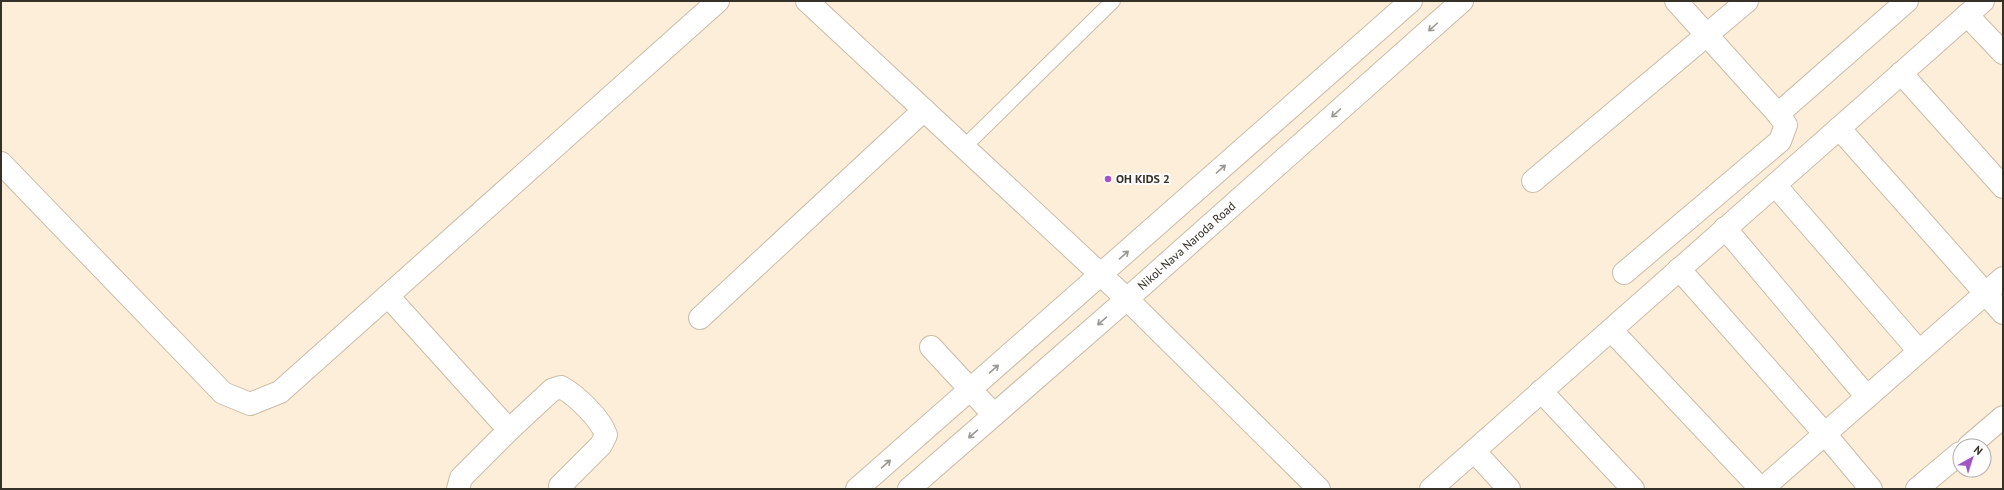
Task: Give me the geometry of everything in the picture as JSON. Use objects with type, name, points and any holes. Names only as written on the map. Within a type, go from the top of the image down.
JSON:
[{"type":"street","points":[[1,163],[222,393],[250,404],[280,392],[718,1]]},
{"type":"street","points":[[807,1],[1127,299],[1320,489]]},
{"type":"street","points":[[857,489],[1411,1]]},
{"type":"street","name":"Nikol-Nava Naroda Road","points":[[909,489],[1127,299],[1462,1]]},
{"type":"street","points":[[1624,273],[1780,140],[1786,125],[1778,114],[1676,1]]},
{"type":"street","points":[[1533,181],[1747,1]]},
{"type":"street","points":[[1778,114],[1907,1]]},
{"type":"street","points":[[1431,489],[1975,8],[2003,53]]},
{"type":"street","points":[[1901,73],[2003,186]]},
{"type":"street","points":[[700,318],[924,110]]},
{"type":"street","points":[[1839,128],[2003,313]]},
{"type":"street","points":[[1775,185],[1919,351]]},
{"type":"street","points":[[1725,228],[1867,397]]},
{"type":"street","points":[[1679,269],[1825,434],[1871,489]]},
{"type":"street","points":[[1611,330],[1761,489],[2003,278]]},
{"type":"street","points":[[388,296],[509,430]]},
{"type":"street","points":[[931,347],[994,415]]},
{"type":"street","points":[[458,489],[461,478],[509,430],[552,390],[562,387],[571,392],[603,426],[606,435],[601,445],[559,488]]},
{"type":"street","points":[[1541,391],[1633,489]]},
{"type":"street","points":[[1978,438],[2003,417]]},
{"type":"street","points":[[1474,451],[1509,489]]},
{"type":"street","points":[[1917,489],[1952,460]]},
{"type":"lane","points":[[964,147],[1113,1]]},
{"type":"place","name":"OH KIDS 2","points":[[1108,179]]}]
